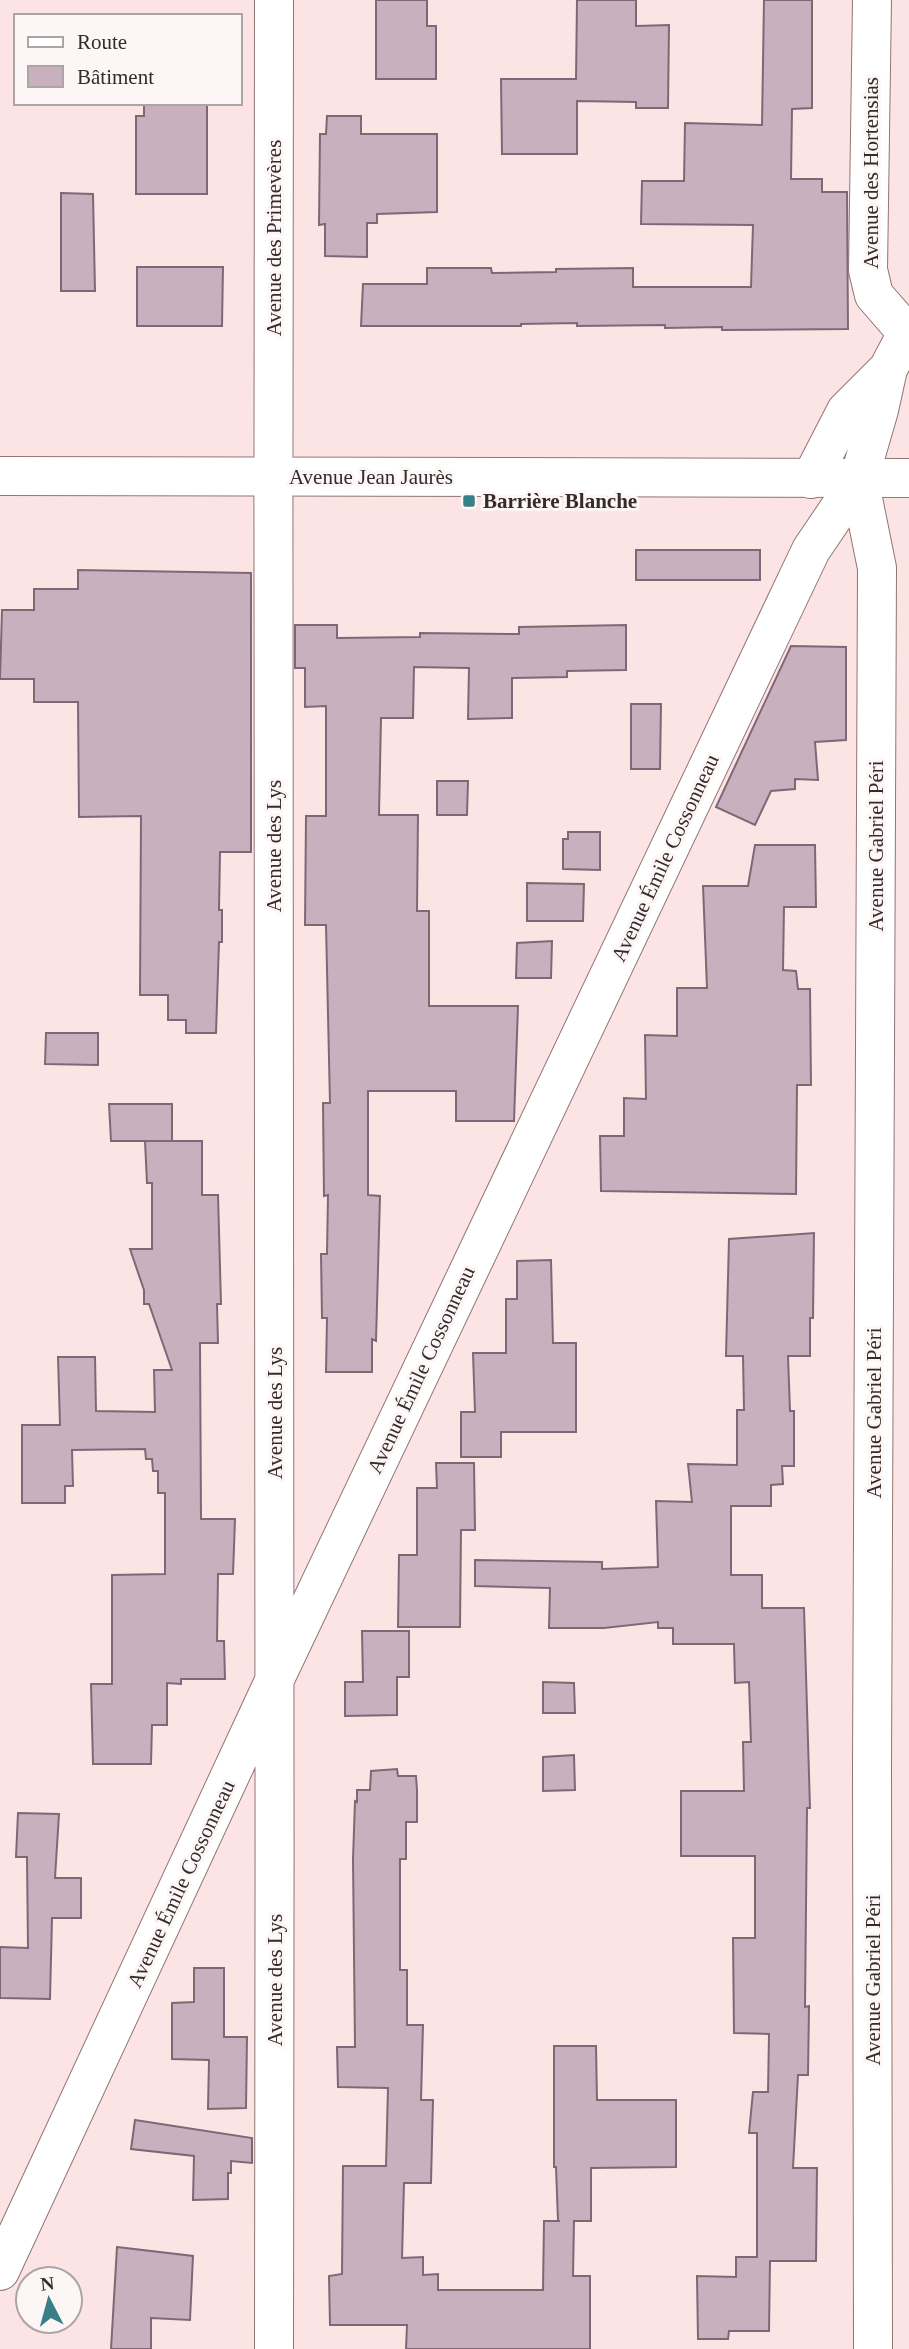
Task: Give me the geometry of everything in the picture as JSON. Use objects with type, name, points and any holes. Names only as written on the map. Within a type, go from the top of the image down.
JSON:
[{"type":"street","name":"Avenue des Primevères","points":[[272,477],[274,0]]},
{"type":"street","name":"Avenue des Hortensias","points":[[872,0],[868,270],[874,296],[908,331]]},
{"type":"street","points":[[859,479],[888,369],[908,331]]},
{"type":"street","points":[[811,479],[845,411],[888,369]]},
{"type":"street","name":"Avenue Jean Jaurès","points":[[0,476],[909,478]]},
{"type":"street","name":"Avenue des Lys","points":[[272,477],[274,2349]]},
{"type":"street","name":"Avenue Émile Cossonneau","points":[[0,2271],[274,1681],[811,550],[859,479]]},
{"type":"street","name":"Avenue Gabriel Péri","points":[[859,479],[877,568],[872,1769],[873,2349]]},
{"type":"building","points":[[376,0],[427,0],[427,26],[436,26],[436,79],[376,79]]},
{"type":"building","points":[[577,0],[636,0],[636,26],[669,25],[668,108],[636,108],[636,102],[577,101],[577,154],[502,154],[501,79],[576,79]]},
{"type":"building","points":[[764,0],[812,0],[812,108],[792,109],[791,179],[822,179],[822,192],[847,192],[848,329],[722,330],[722,327],[665,328],[665,325],[577,326],[577,323],[521,326],[361,326],[363,284],[427,284],[427,268],[491,268],[492,273],[633,268],[633,287],[751,287],[753,225],[641,224],[642,181],[684,181],[685,123],[762,125]]},
{"type":"building","points":[[144,105],[207,105],[207,194],[136,194],[136,116],[144,116]]},
{"type":"building","points":[[327,116],[361,116],[361,134],[437,134],[437,212],[377,214],[377,223],[367,223],[367,257],[325,256],[325,224],[319,225],[320,134],[326,134]]},
{"type":"building","points":[[61,193],[93,194],[95,291],[61,291]]},
{"type":"building","points":[[137,267],[223,267],[222,326],[137,326]]},
{"type":"building","points":[[636,550],[760,550],[760,580],[636,580]]},
{"type":"building","points":[[78,570],[251,573],[251,852],[220,852],[219,910],[222,910],[222,942],[219,942],[216,1033],[186,1033],[186,1020],[168,1020],[168,995],[140,995],[141,816],[79,817],[78,702],[34,702],[34,679],[0,679],[2,610],[34,610],[34,589],[78,589]]},
{"type":"building","points":[[295,625],[337,625],[337,638],[420,637],[420,633],[519,634],[519,627],[626,625],[626,670],[567,671],[567,677],[512,678],[512,718],[468,719],[469,668],[414,667],[413,718],[381,718],[379,815],[418,815],[417,911],[429,911],[429,1006],[518,1006],[514,1121],[456,1121],[456,1091],[368,1091],[368,1195],[380,1196],[376,1341],[372,1339],[372,1372],[326,1372],[327,1318],[322,1318],[321,1254],[327,1254],[328,1195],[324,1196],[323,1103],[330,1103],[326,925],[305,925],[306,816],[326,816],[326,706],[305,707],[305,668],[295,668]]},
{"type":"building","points":[[791,646],[846,647],[846,740],[815,742],[818,780],[795,779],[795,789],[771,791],[755,825],[716,807]]},
{"type":"building","points":[[631,704],[661,704],[660,769],[631,769]]},
{"type":"building","points":[[437,781],[468,781],[467,815],[437,815]]},
{"type":"building","points":[[568,832],[600,832],[600,870],[563,869],[563,839],[568,839]]},
{"type":"building","points":[[755,845],[815,845],[816,907],[784,907],[783,970],[796,971],[798,989],[810,989],[811,1085],[797,1085],[796,1194],[601,1191],[600,1136],[624,1136],[624,1098],[646,1099],[645,1035],[677,1036],[677,988],[707,988],[703,886],[748,886]]},
{"type":"building","points":[[527,883],[584,884],[583,921],[527,921]]},
{"type":"building","points":[[552,941],[551,978],[516,978],[517,943]]},
{"type":"building","points":[[46,1033],[98,1033],[98,1065],[45,1064]]},
{"type":"building","points":[[109,1104],[172,1104],[172,1141],[111,1141]]},
{"type":"building","points":[[145,1141],[202,1141],[202,1195],[218,1195],[221,1304],[217,1304],[218,1343],[200,1343],[201,1519],[235,1519],[233,1574],[218,1574],[217,1641],[224,1641],[225,1679],[181,1679],[181,1684],[167,1683],[167,1725],[152,1725],[151,1764],[93,1764],[91,1684],[112,1684],[112,1575],[165,1574],[165,1493],[158,1493],[158,1471],[153,1471],[152,1459],[146,1459],[145,1449],[72,1450],[73,1486],[65,1486],[65,1503],[22,1503],[22,1425],[60,1425],[58,1357],[95,1357],[96,1411],[155,1412],[154,1370],[172,1370],[149,1304],[144,1304],[144,1290],[130,1249],[152,1249],[152,1183],[147,1183]]},
{"type":"building","points":[[814,1233],[810,1356],[788,1356],[790,1411],[794,1411],[794,1466],[782,1466],[783,1484],[771,1485],[771,1506],[731,1506],[731,1575],[762,1575],[762,1608],[804,1608],[810,1808],[807,1808],[805,2007],[809,2006],[808,2075],[798,2075],[793,2168],[817,2168],[816,2261],[770,2261],[769,2331],[729,2331],[728,2339],[698,2339],[697,2276],[736,2277],[736,2257],[757,2257],[757,2133],[749,2133],[753,2092],[768,2092],[769,2034],[734,2033],[733,1938],[755,1938],[755,1856],[681,1856],[681,1791],[744,1791],[743,1742],[751,1742],[749,1682],[735,1683],[734,1644],[673,1644],[673,1628],[658,1628],[658,1622],[604,1628],[549,1628],[550,1588],[475,1586],[475,1560],[602,1562],[602,1569],[658,1567],[656,1501],[692,1502],[688,1464],[737,1465],[737,1410],[744,1410],[743,1356],[726,1356],[729,1239]]},
{"type":"building","points":[[551,1260],[553,1343],[576,1343],[576,1432],[501,1432],[501,1457],[461,1457],[461,1412],[475,1412],[473,1353],[506,1353],[506,1299],[517,1299],[517,1261]]},
{"type":"building","points":[[436,1463],[474,1463],[475,1530],[461,1530],[460,1627],[398,1627],[399,1555],[417,1555],[417,1488],[437,1488]]},
{"type":"building","points":[[362,1631],[409,1631],[409,1677],[397,1677],[397,1715],[345,1716],[345,1682],[363,1682]]},
{"type":"building","points":[[543,1682],[574,1683],[575,1713],[543,1713]]},
{"type":"building","points":[[574,1755],[575,1790],[543,1791],[543,1757]]},
{"type":"building","points":[[397,1769],[398,1776],[416,1776],[417,1790],[417,1822],[406,1822],[406,1859],[400,1859],[400,1970],[407,1970],[407,2025],[423,2025],[421,2100],[433,2100],[431,2183],[404,2183],[402,2258],[423,2257],[423,2275],[438,2274],[438,2290],[543,2290],[544,2221],[558,2221],[554,2167],[554,2046],[596,2046],[597,2100],[676,2100],[676,2167],[591,2168],[591,2221],[574,2221],[573,2276],[590,2276],[590,2349],[406,2349],[407,2325],[330,2325],[329,2276],[342,2274],[343,2166],[386,2166],[388,2088],[338,2087],[337,2047],[355,2047],[355,1801],[357,1802],[357,1790],[370,1790],[371,1771]]},
{"type":"building","points":[[18,1813],[59,1814],[55,1878],[81,1878],[81,1918],[52,1918],[50,1999],[0,1998],[0,1947],[28,1948],[27,1857],[16,1857]]},
{"type":"building","points":[[194,1968],[224,1968],[224,2037],[247,2037],[246,2108],[208,2109],[209,2060],[172,2059],[172,2003],[194,2002]]},
{"type":"building","points":[[135,2120],[252,2138],[252,2163],[231,2161],[228,2199],[193,2200],[194,2156],[131,2149]]},
{"type":"building","points":[[117,2247],[193,2256],[190,2320],[151,2318],[151,2349],[111,2349]]},
{"type":"place","name":"Barrière Blanche","points":[[469,501]]}]
